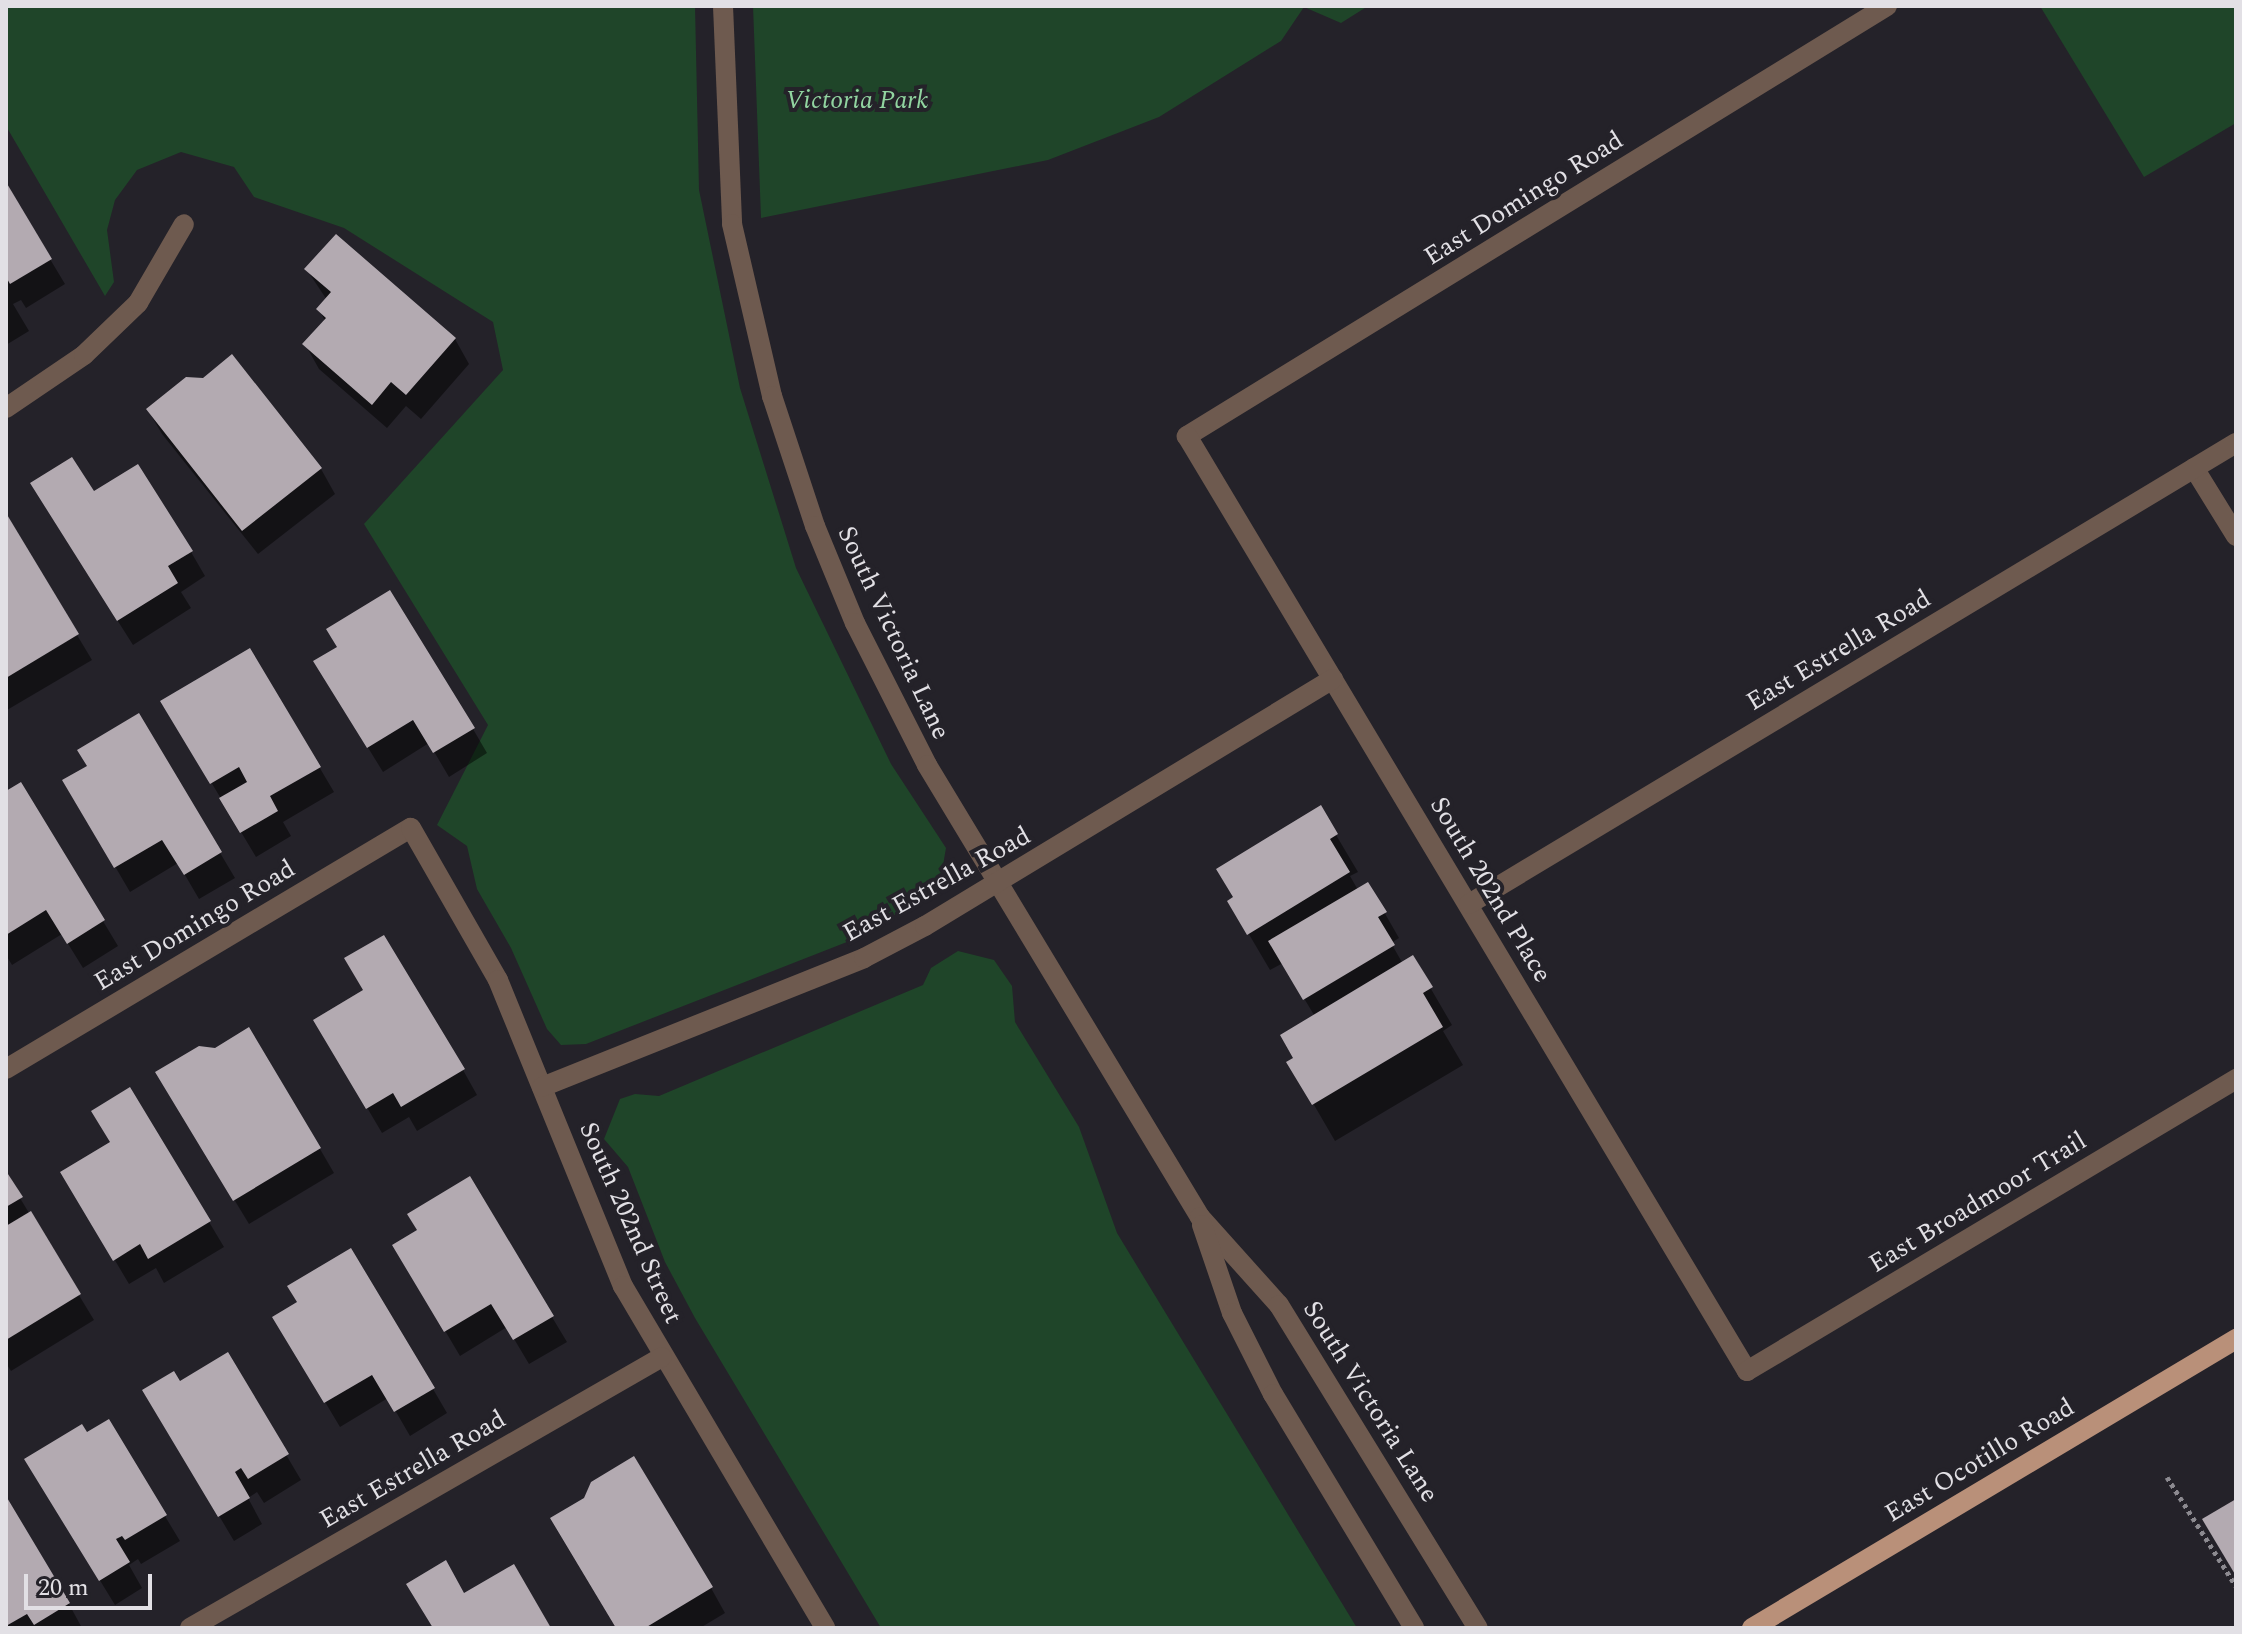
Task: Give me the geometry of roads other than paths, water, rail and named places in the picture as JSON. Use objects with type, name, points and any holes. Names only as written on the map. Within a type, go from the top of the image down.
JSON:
[{"type":"main road","name":"East Ocotillo Road","points":[[1752,1628],[2236,1339]]},
{"type":"street","name":"South Victoria Lane","points":[[723,6],[732,224],[772,396],[815,526],[855,623],[927,765],[1200,1217],[1279,1305],[1478,1628]]},
{"type":"street","name":"East Domingo Road","points":[[1187,436],[1887,6]]},
{"type":"street","points":[[6,408],[84,355],[138,303],[184,224]]},
{"type":"street","name":"South 202nd Place","points":[[1187,436],[1747,1371]]},
{"type":"street","name":"East Estrella Road","points":[[1469,904],[2236,443]]},
{"type":"street","points":[[2194,468],[2236,536]]},
{"type":"street","name":"East Estrella Road","points":[[542,1087],[864,958],[998,883],[1333,679]]},
{"type":"street","name":"East Domingo Road","points":[[6,1069],[411,828]]},
{"type":"street","name":"South 202nd Street","points":[[411,828],[498,980],[623,1286],[662,1357],[825,1628]]},
{"type":"street","name":"East Broadmoor Trail","points":[[1747,1371],[2236,1079]]},
{"type":"street","name":"South Victoria Lane","points":[[1200,1217],[1232,1313],[1273,1394],[1414,1628]]},
{"type":"street","name":"East Estrella Road","points":[[190,1628],[662,1357]]},
{"type":"park label","name":"Victoria Park","points":[[857,101]]}]
